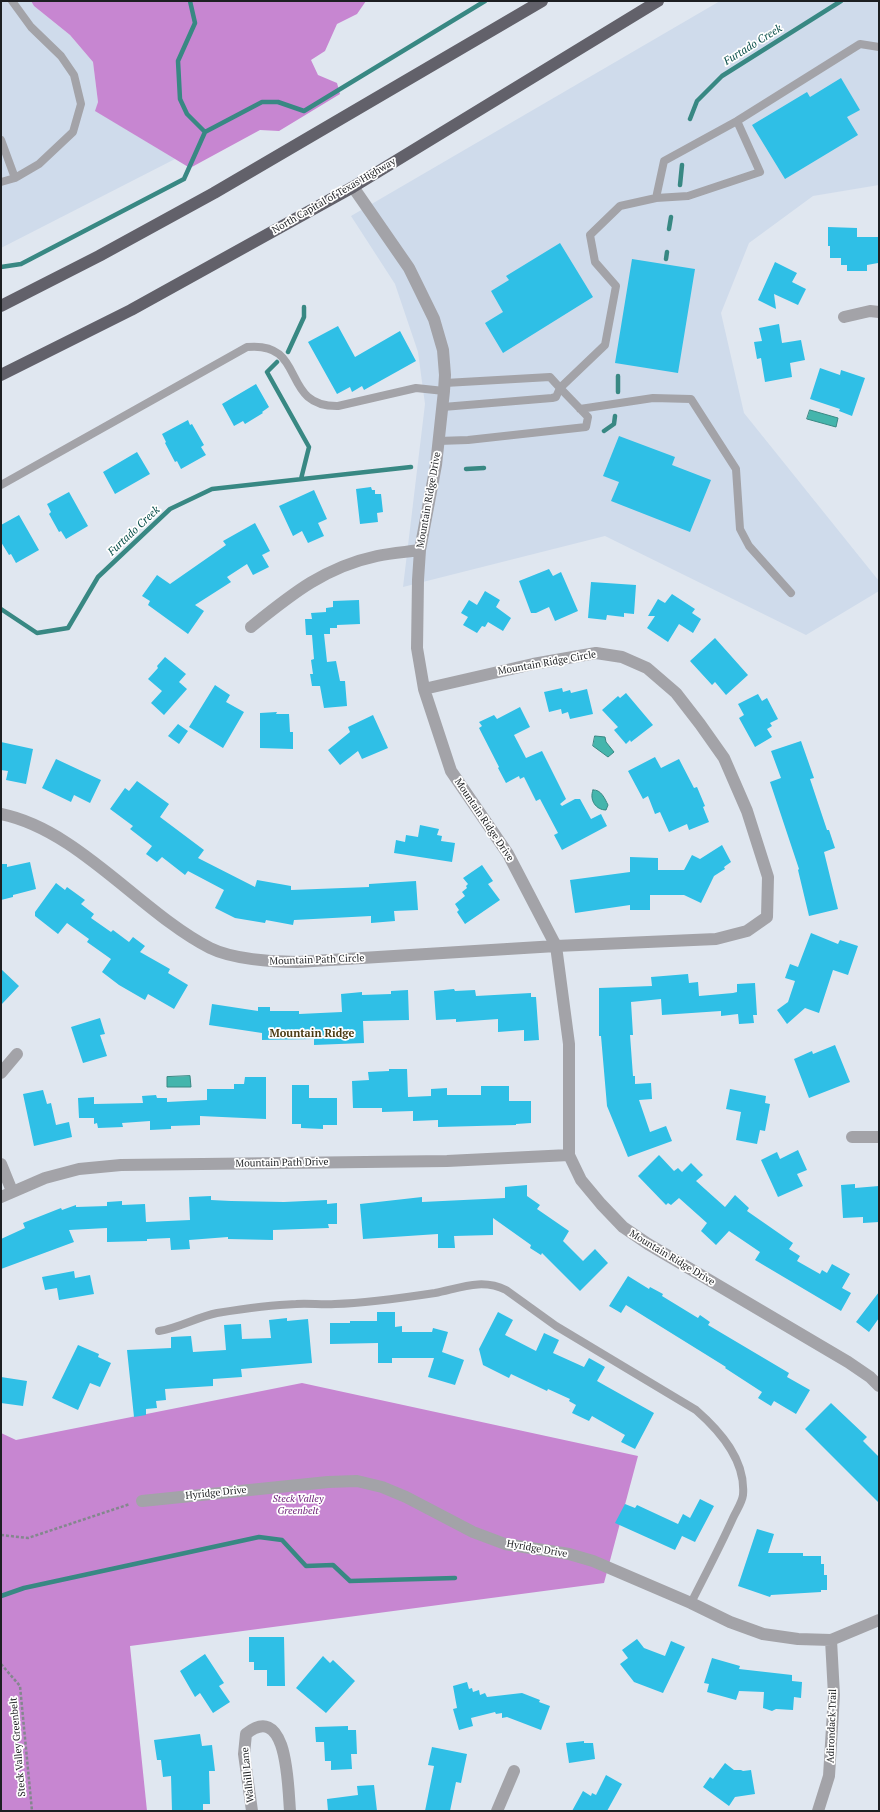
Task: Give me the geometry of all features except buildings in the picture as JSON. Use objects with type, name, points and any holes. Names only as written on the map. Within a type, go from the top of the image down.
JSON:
[{"type":"highway","points":[[1,306],[99,256],[214,193],[542,1]]},
{"type":"highway","name":"North Capital of Texas Highway","points":[[1,375],[131,310],[353,187],[658,1]]},
{"type":"street","name":"Mountain Ridge Drive","points":[[353,187],[409,268],[434,319],[443,350],[445,387],[443,407],[420,550],[417,648],[424,689],[451,771],[508,854],[556,946],[569,1044],[569,1155],[582,1180],[601,1204],[623,1227],[654,1248],[848,1362],[870,1377],[879,1386]]},
{"type":"street","points":[[844,317],[870,311],[879,312]]},
{"type":"street","points":[[251,627],[283,601],[316,578],[346,564],[378,555],[420,550]]},
{"type":"street","name":"Mountain Ridge Circle","points":[[424,689],[533,664],[596,653],[622,657],[647,668],[676,693],[724,758],[747,811],[768,877],[767,917],[747,931],[716,939],[556,946]]},
{"type":"street","name":"Mountain Path Circle","points":[[1,814],[19,819],[60,839],[187,934],[211,949],[238,956],[266,962],[297,962],[556,946]]},
{"type":"street","points":[[1,1073],[17,1054]]},
{"type":"street","points":[[852,1137],[879,1137]]},
{"type":"street","name":"Mountain Path Drive","points":[[1,1197],[45,1178],[79,1169],[121,1165],[448,1161],[569,1155]]},
{"type":"street","points":[[1,1164],[12,1191]]},
{"type":"street","name":"Hyridge Drive","points":[[142,1500],[357,1480],[382,1487],[406,1497],[473,1532],[505,1544],[569,1554],[594,1561],[691,1603],[730,1622],[763,1634],[798,1639],[831,1640],[879,1620]]},
{"type":"street","name":"Adirondack Trail","points":[[818,1811],[829,1776],[834,1695],[831,1640]]},
{"type":"street","name":"Walhill Lane","points":[[252,1811],[244,1754],[246,1734],[253,1728],[265,1726],[274,1730],[280,1740],[284,1756],[290,1811]]},
{"type":"street","points":[[497,1811],[514,1772]]},
{"type":"lane","points":[[1,182],[15,178],[39,164],[74,132],[81,104],[74,75],[61,56],[31,27],[12,1]]},
{"type":"lane","points":[[656,198],[664,161],[737,121],[860,44],[879,47]]},
{"type":"lane","points":[[443,407],[552,398],[556,396],[560,388],[605,345],[616,286],[595,262],[590,235],[620,206],[656,198],[688,196],[760,172],[737,121]]},
{"type":"lane","points":[[1,140],[15,178]]},
{"type":"lane","points":[[1,485],[129,414],[227,357],[247,347],[261,345],[276,350],[285,358],[306,396],[326,406],[338,406],[416,388],[445,387],[550,377],[588,418],[586,427],[468,440],[438,441]]},
{"type":"lane","points":[[580,409],[653,398],[691,399],[736,469],[740,529],[749,546],[791,593]]},
{"type":"lane","points":[[159,1331],[176,1328],[216,1314],[274,1306],[377,1301],[485,1283],[506,1290],[556,1326],[696,1410],[712,1424],[733,1451],[741,1478],[743,1497],[724,1540],[691,1603]]},
{"type":"path","points":[[1,1535],[28,1538],[142,1500]]},
{"type":"path","name":"Steck Valley Greenbelt","points":[[1,1664],[20,1686],[32,1811]]},
{"type":"shaded area","points":[[1,1],[31,1],[34,6],[70,35],[93,62],[98,102],[96,111],[175,159],[1,248]]},
{"type":"shaded area","points":[[720,1],[879,1],[879,185],[813,196],[749,243],[721,313],[744,413],[879,581],[879,591],[806,635],[605,536],[403,587],[425,404],[418,352],[395,284],[351,216]]},
{"type":"shaded area","points":[[810,410],[838,418],[836,427],[807,419]]},
{"type":"shaded area","points":[[595,736],[605,737],[606,742],[614,752],[608,757],[593,746]]},
{"type":"shaded area","points":[[593,790],[598,791],[604,797],[608,805],[606,810],[602,810],[594,804],[592,797]]},
{"type":"shaded area","points":[[190,1076],[191,1087],[167,1087],[167,1077]]},
{"type":"green space","points":[[31,1],[366,1],[357,14],[337,24],[325,51],[311,60],[318,75],[337,83],[340,94],[279,131],[260,130],[190,168],[95,111],[98,102],[93,62],[70,35],[34,6]]},
{"type":"green space","name":"Steck Valley Greenbelt","points":[[302,1383],[638,1456],[604,1583],[130,1646],[147,1811],[1,1811],[1,1433],[16,1440]]},
{"type":"waterway","points":[[190,1],[195,23],[178,61],[180,99],[187,114],[205,132],[262,102],[278,102],[304,111],[485,1]]},
{"type":"waterway","name":"Furtado Creek","points":[[690,119],[697,101],[722,76],[841,1]]},
{"type":"waterway","points":[[1,267],[21,264],[184,179],[205,132]]},
{"type":"waterway","name":"Furtado Creek","points":[[680,185],[682,165]]},
{"type":"waterway","name":"Furtado Creek","points":[[669,229],[671,217]]},
{"type":"waterway","name":"Furtado Creek","points":[[666,259],[667,252]]},
{"type":"waterway","points":[[288,352],[304,317],[304,307]]},
{"type":"waterway","points":[[277,362],[267,372],[309,447],[301,479]]},
{"type":"waterway","name":"Furtado Creek","points":[[618,376],[618,392]]},
{"type":"waterway","name":"Furtado Creek","points":[[604,431],[614,424],[615,416]]},
{"type":"waterway","name":"Furtado Creek","points":[[1,609],[37,633],[68,628],[98,577],[170,509],[212,489],[411,467]]},
{"type":"waterway","name":"Furtado Creek","points":[[466,469],[484,468]]},
{"type":"waterway","points":[[1,1596],[24,1588],[259,1537],[282,1540],[306,1566],[333,1565],[350,1581],[455,1578]]},
{"type":"district","name":"Mountain Ridge","points":[[312,1034]]}]
